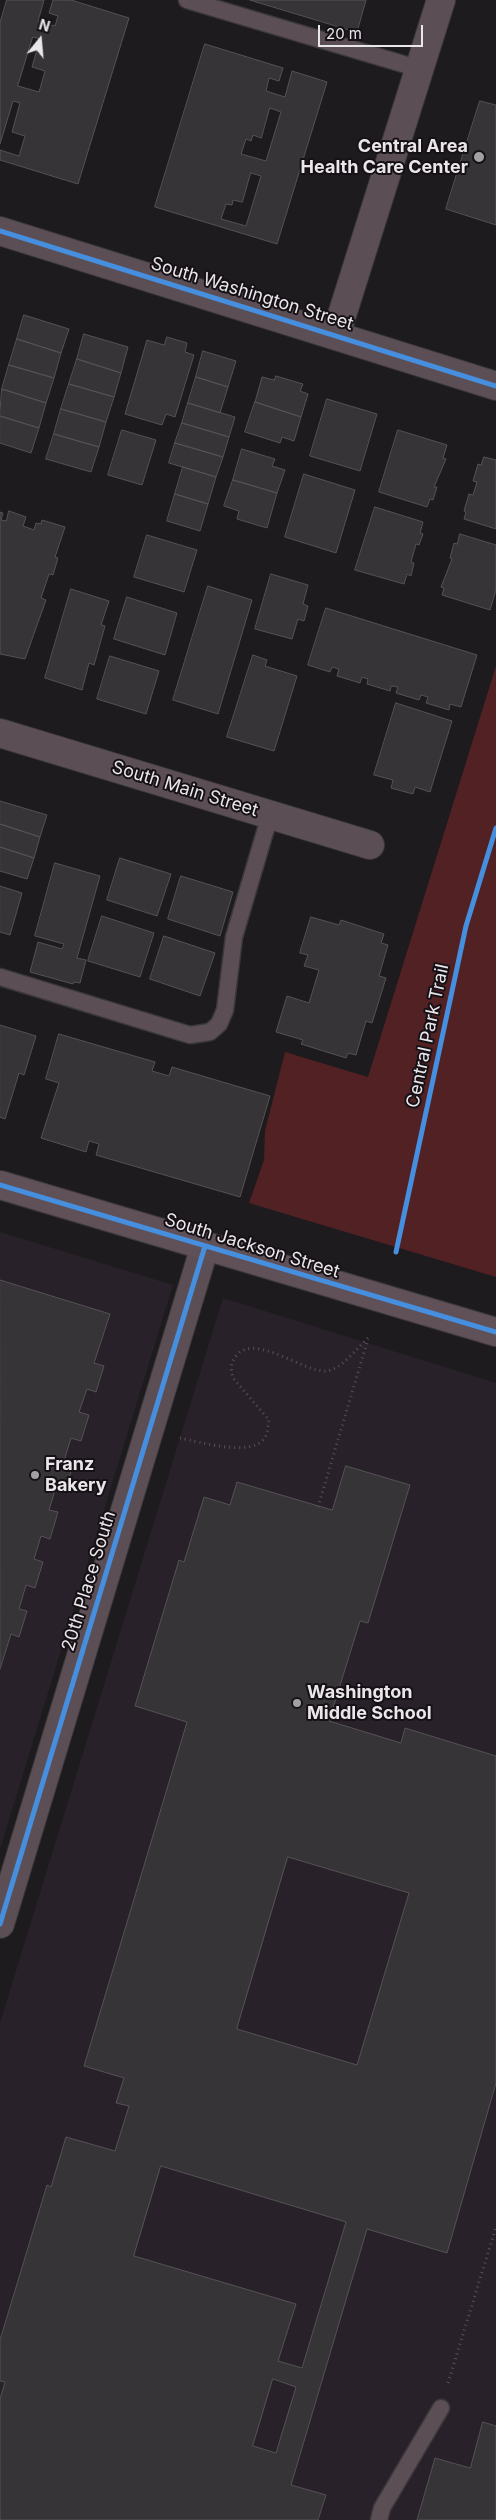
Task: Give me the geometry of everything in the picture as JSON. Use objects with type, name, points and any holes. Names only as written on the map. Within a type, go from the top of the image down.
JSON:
[{"type":"main road","name":"South Jackson Street","points":[[0,1185],[496,1332]]},
{"type":"street","points":[[336,334],[441,0]]},
{"type":"street","name":"South Washington Street","points":[[0,231],[336,334],[496,386]]},
{"type":"street","name":"South Main Street","points":[[0,733],[370,845]]},
{"type":"street","name":"20th Place South","points":[[0,1924],[205,1246]]},
{"type":"lane","points":[[187,0],[420,69]]},
{"type":"lane","points":[[0,977],[190,1035],[210,1032],[219,1024],[225,1010],[234,937],[270,815]]},
{"type":"lane","points":[[378,2520],[382,2508],[441,2408]]},
{"type":"path","points":[[174,1438],[245,1448],[256,1445],[264,1438],[269,1420],[233,1378],[232,1361],[237,1354],[256,1348],[305,1366],[325,1371],[334,1369],[368,1338],[318,1506]]},
{"type":"path","points":[[441,2408],[496,2227]]},
{"type":"shaded area","points":[[496,666],[496,1277],[249,1203],[264,1160],[265,1131],[285,1052],[368,1077]]},
{"type":"shaded area","name":"Franz Bakery","points":[[0,1232],[173,1285],[0,1849]]},
{"type":"shaded area","name":"Washington Middle School","points":[[223,1298],[496,1383],[496,2520],[0,2520],[0,2023]]},
{"type":"building","points":[[7,0],[44,0],[38,21],[55,26],[58,16],[49,13],[53,0],[71,0],[129,18],[78,184],[0,160],[0,150],[19,156],[25,136],[12,132],[20,103],[13,101],[0,144],[0,23]],"holes":[[[33,37],[40,39],[32,67],[45,71],[39,92],[18,86]]]},
{"type":"building","points":[[250,0],[366,0],[357,32]]},
{"type":"building","points":[[205,44],[283,68],[279,81],[269,78],[266,91],[285,97],[292,71],[327,82],[277,244],[155,207]],"holes":[[[270,108],[281,112],[266,161],[241,154],[246,139],[251,141],[253,135],[261,138]],[[251,173],[261,176],[246,226],[221,219],[226,204],[232,205],[233,200],[242,202]]]},
{"type":"building","name":"Central Area Health Care Center","points":[[480,101],[496,105],[496,225],[446,209]]},
{"type":"building","points":[[24,315],[69,329],[61,353],[17,339]]},
{"type":"building","points":[[84,334],[128,347],[121,373],[77,359]]},
{"type":"building","points":[[167,337],[187,343],[185,352],[194,355],[175,417],[166,414],[162,425],[125,414],[147,340],[164,345]]},
{"type":"building","points":[[17,339],[61,353],[54,378],[9,365]]},
{"type":"building","points":[[203,351],[236,361],[228,387],[196,377]]},
{"type":"building","points":[[77,359],[121,373],[114,397],[69,384]]},
{"type":"building","points":[[9,365],[54,378],[46,403],[2,389]]},
{"type":"building","points":[[276,376],[303,384],[300,391],[308,394],[301,417],[255,402],[262,377],[274,380]]},
{"type":"building","points":[[196,377],[228,387],[220,413],[188,403]]},
{"type":"building","points":[[69,384],[114,397],[106,422],[61,409]]},
{"type":"building","points":[[2,389],[46,403],[39,428],[0,416]]},
{"type":"building","points":[[327,399],[377,414],[360,471],[310,456]]},
{"type":"building","points":[[255,402],[301,417],[294,441],[282,437],[280,443],[245,432]]},
{"type":"building","points":[[188,403],[235,417],[229,437],[182,423]]},
{"type":"building","points":[[61,409],[106,422],[99,447],[54,434]]},
{"type":"building","points":[[0,416],[39,428],[31,453],[0,443]]},
{"type":"building","points":[[182,423],[229,437],[223,457],[175,443]]},
{"type":"building","points":[[122,430],[156,440],[142,485],[108,475]]},
{"type":"building","points":[[398,430],[447,445],[443,458],[446,459],[434,487],[437,487],[433,500],[430,499],[427,507],[379,492]]},
{"type":"building","points":[[54,434],[99,447],[91,472],[46,459]]},
{"type":"building","points":[[175,443],[223,457],[216,477],[169,463]]},
{"type":"building","points":[[242,449],[275,459],[272,466],[285,470],[277,493],[233,480]]},
{"type":"building","points":[[484,457],[496,460],[496,529],[464,519],[466,512],[464,511],[469,494],[473,495],[477,482],[473,481],[478,464],[481,465]]},
{"type":"building","points":[[183,467],[216,477],[208,504],[175,494]]},
{"type":"building","points":[[304,474],[355,490],[336,553],[285,537]]},
{"type":"building","points":[[233,480],[277,493],[267,528],[237,519],[239,511],[224,506]]},
{"type":"building","points":[[175,494],[208,504],[200,531],[167,521]]},
{"type":"building","points":[[375,507],[423,522],[420,533],[423,534],[419,545],[416,544],[411,562],[414,563],[411,576],[407,574],[404,584],[355,570]]},
{"type":"building","points":[[9,511],[26,517],[23,526],[34,530],[36,523],[41,524],[42,520],[65,527],[55,557],[58,558],[53,575],[49,574],[41,598],[46,600],[25,659],[0,654],[0,512],[3,513],[1,520],[6,521]]},
{"type":"building","points":[[460,534],[496,545],[496,590],[490,610],[442,595],[444,588],[441,587],[452,559],[450,558],[454,543],[457,544]]},
{"type":"building","points":[[147,535],[197,550],[184,592],[134,577]]},
{"type":"building","points":[[271,574],[308,585],[303,604],[308,606],[304,621],[298,619],[292,639],[255,629]]},
{"type":"building","points":[[208,586],[252,600],[218,714],[173,700]]},
{"type":"building","points":[[71,589],[109,601],[101,625],[105,626],[94,665],[89,663],[82,690],[45,678]]},
{"type":"building","points":[[127,597],[177,613],[165,655],[114,639]]},
{"type":"building","points":[[326,608],[477,655],[461,707],[450,704],[449,710],[426,703],[428,697],[421,695],[419,700],[396,693],[398,687],[391,686],[390,691],[367,684],[368,679],[362,677],[360,683],[337,676],[339,669],[332,667],[330,672],[308,665]]},
{"type":"building","points":[[253,655],[267,660],[265,666],[297,676],[274,751],[227,737]]},
{"type":"building","points":[[110,656],[159,671],[146,714],[97,699]]},
{"type":"building","points":[[396,703],[452,721],[430,792],[415,787],[413,794],[391,788],[393,780],[374,775]]},
{"type":"building","points":[[0,801],[47,815],[40,837],[0,824]]},
{"type":"building","points":[[0,824],[40,837],[34,858],[0,847]]},
{"type":"building","points":[[0,847],[34,858],[27,879],[0,871]]},
{"type":"building","points":[[120,858],[171,874],[157,916],[107,900]]},
{"type":"building","points":[[55,863],[100,876],[77,958],[86,960],[80,983],[74,982],[73,984],[30,972],[38,942],[62,949],[64,944],[35,936]]},
{"type":"building","points":[[181,876],[233,892],[220,936],[168,919]]},
{"type":"building","points":[[0,886],[22,893],[10,935],[0,932]]},
{"type":"building","points":[[102,916],[154,933],[140,977],[88,961]]},
{"type":"building","points":[[311,917],[339,925],[341,920],[384,934],[381,943],[388,945],[379,976],[386,978],[372,1023],[366,1021],[356,1055],[348,1053],[346,1058],[301,1044],[303,1040],[276,1032],[287,996],[309,1003],[319,970],[304,966],[308,955],[300,953]]},
{"type":"building","points":[[164,936],[215,953],[200,996],[150,979]]},
{"type":"building","points":[[0,1025],[36,1036],[24,1075],[19,1073],[5,1119],[0,1117]]},
{"type":"building","points":[[59,1034],[155,1062],[152,1071],[169,1076],[172,1067],[270,1096],[240,1197],[96,1155],[99,1144],[89,1141],[86,1152],[41,1138],[59,1083],[46,1079]]},
{"type":"building","name":"Franz Bakery","points":[[0,1280],[110,1314],[94,1363],[104,1366],[96,1392],[87,1389],[79,1412],[89,1415],[81,1441],[71,1438],[64,1461],[73,1464],[66,1490],[56,1487],[49,1510],[58,1512],[50,1539],[41,1536],[34,1559],[43,1562],[35,1588],[26,1585],[19,1609],[27,1611],[19,1637],[11,1634],[0,1669]]},
{"type":"building","points":[[346,1466],[410,1485],[368,1623],[360,1621],[329,1721],[401,1743],[405,1728],[496,1756],[496,2083],[447,2253],[367,2229],[291,2485],[326,2495],[318,2520],[0,2520],[0,2399],[5,2382],[0,2381],[0,2340],[47,2185],[51,2187],[66,2137],[115,2151],[129,2106],[116,2103],[124,2078],[84,2066],[187,1722],[135,1706],[179,1560],[184,1562],[204,1497],[230,1505],[237,1482],[332,1510]],"holes":[[[288,1857],[409,1893],[357,2065],[237,2029]],[[161,2166],[346,2222],[302,2368],[278,2361],[296,2304],[134,2256]],[[273,2379],[296,2387],[276,2453],[253,2446]]]},
{"type":"building","points":[[483,2422],[496,2426],[496,2520],[417,2520],[435,2458],[470,2468]]},
{"type":"cycle path","points":[[0,231],[496,386]]},
{"type":"cycle path","name":"Central Park Trail","points":[[396,1252],[466,926],[496,828]]},
{"type":"cycle path","points":[[0,1185],[496,1332]]},
{"type":"cycle path","points":[[0,1924],[205,1246]]},
{"type":"place","name":"Central Area Health Care Center","points":[[479,157]]},
{"type":"place","name":"Franz Bakery","points":[[35,1475]]},
{"type":"place","name":"Washington Middle School","points":[[297,1703]]}]
